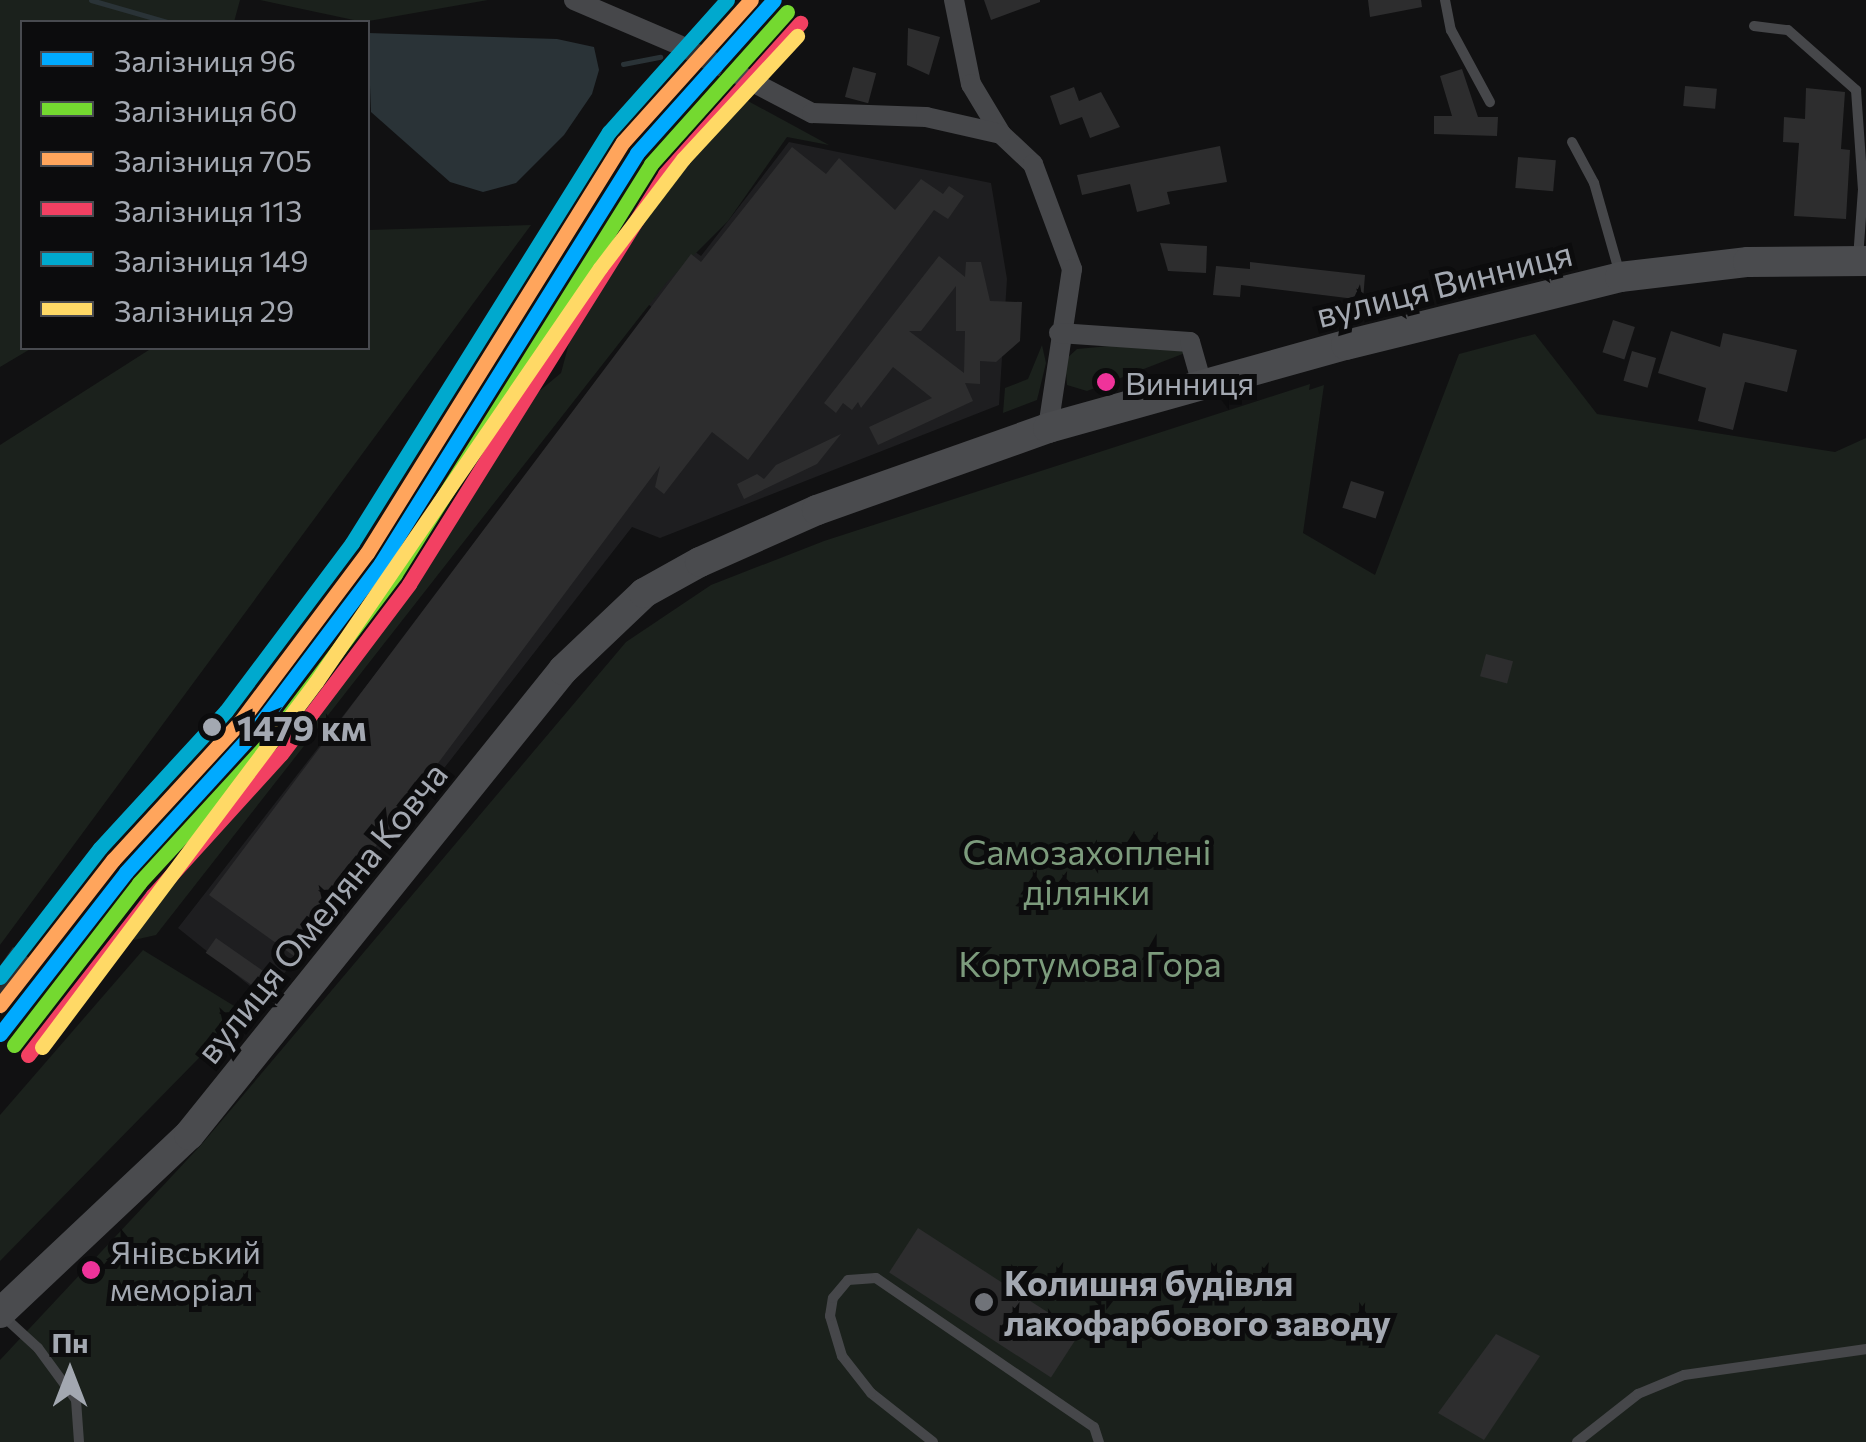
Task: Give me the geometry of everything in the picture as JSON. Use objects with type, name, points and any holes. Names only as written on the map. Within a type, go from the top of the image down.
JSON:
[{"type":"main road","name":"вулиця Винниця","points":[[700,562],[817,510],[1048,428],[1202,384],[1620,277],[1748,262],[1862,260]]},
{"type":"main road","name":"вулиця Омеляна Ковча","points":[[0,1313],[189,1135],[563,670],[644,593],[700,562]]},
{"type":"street","points":[[574,0],[679,45]]},
{"type":"street","points":[[954,0],[970,84],[1001,134],[1033,164],[1072,269],[1051,330],[1048,428]]},
{"type":"street","points":[[742,77],[812,113],[926,117],[1001,134]]},
{"type":"street","points":[[1051,330],[1190,342],[1202,384]]},
{"type":"lane","points":[[1444,0],[1451,30],[1490,102]]},
{"type":"lane","points":[[1754,26],[1788,30],[1856,90],[1865,188],[1862,260]]},
{"type":"lane","points":[[1572,142],[1594,183],[1620,277]]},
{"type":"lane","points":[[933,1442],[871,1393],[842,1356],[830,1316],[848,1280],[876,1278],[1094,1427],[1099,1442]]},
{"type":"lane","points":[[0,1313],[38,1348],[76,1400],[79,1442]]},
{"type":"lane","points":[[1576,1442],[1638,1394],[1684,1375],[1866,1348]]},
{"type":"shaded area","points":[[370,33],[557,39],[594,47],[599,70],[592,94],[564,135],[516,183],[483,192],[450,182],[371,112]]},
{"type":"shaded area","points":[[789,142],[991,183],[1007,279],[999,405],[660,538],[632,527],[265,998],[178,928],[657,312],[647,303],[691,249],[701,256]]},
{"type":"green space","points":[[0,0],[240,0],[235,20],[20,20],[20,350],[29,350],[0,367]]},
{"type":"green space","points":[[260,0],[488,0],[370,21]]},
{"type":"green space","points":[[737,95],[829,145],[787,137],[728,221],[667,282],[156,935],[134,940],[122,925],[147,890],[166,887],[191,846],[223,820],[297,717],[368,637],[531,398],[561,373],[585,284],[601,275],[609,249]]},
{"type":"green space","points":[[531,225],[0,945],[0,445],[149,350],[370,350],[370,230]]},
{"type":"green space","name":"Кортумова Гора","points":[[1535,334],[1597,414],[1835,452],[1866,438],[1866,1442],[0,1442],[0,1360],[201,1145],[626,642],[711,585],[824,541],[1310,384],[1309,390],[1324,385],[1303,533],[1375,575],[1459,354]]},
{"type":"green space","points":[[1163,341],[1185,353],[1087,391],[1067,385],[1065,360],[1077,349]]},
{"type":"green space","points":[[1042,345],[1046,363],[1037,400],[1003,413],[1005,388],[1028,379]]},
{"type":"green space","points":[[143,950],[244,1012],[0,1261],[0,1115]]},
{"type":"building","points":[[984,0],[1040,0],[1040,2],[991,20]]},
{"type":"building","points":[[1368,0],[1421,0],[1422,7],[1370,17]]},
{"type":"building","points":[[908,28],[940,37],[929,75],[907,65]]},
{"type":"building","points":[[853,67],[876,73],[868,103],[845,97]]},
{"type":"building","points":[[1462,69],[1478,117],[1498,117],[1497,136],[1434,134],[1434,116],[1452,116],[1440,76]]},
{"type":"building","points":[[1685,86],[1717,89],[1715,109],[1683,106]]},
{"type":"building","points":[[1074,87],[1079,101],[1101,92],[1120,127],[1090,138],[1082,117],[1060,125],[1050,96]]},
{"type":"building","points":[[1806,88],[1845,92],[1841,149],[1850,150],[1846,219],[1794,216],[1799,143],[1783,142],[1784,117],[1805,119]]},
{"type":"building","points":[[1220,146],[1227,182],[1167,192],[1170,204],[1137,212],[1130,184],[1082,195],[1077,175]]},
{"type":"building","points":[[792,147],[826,174],[839,158],[895,210],[921,179],[943,194],[949,186],[964,196],[948,219],[934,210],[748,460],[712,432],[664,494],[655,487],[660,466],[294,956],[209,895],[691,254],[701,262]]},
{"type":"building","points":[[1518,157],[1556,160],[1553,191],[1515,188]]},
{"type":"building","points":[[1160,243],[1207,246],[1206,273],[1168,271]]},
{"type":"building","points":[[939,256],[965,277],[966,262],[981,262],[990,301],[1022,302],[1020,341],[996,362],[980,361],[980,384],[965,383],[973,401],[878,445],[869,427],[932,398],[893,367],[861,408],[858,402],[852,410],[843,403],[836,413],[824,403]],"holes":[[[956,286],[956,331],[965,331],[964,373],[909,331],[921,331]]]},
{"type":"building","points":[[1250,262],[1365,275],[1363,300],[1241,285],[1240,297],[1213,295],[1216,266],[1250,269]]},
{"type":"building","points":[[1613,320],[1635,327],[1624,359],[1602,352]]},
{"type":"building","points":[[1671,331],[1720,347],[1723,333],[1797,350],[1787,392],[1745,382],[1733,430],[1698,421],[1706,388],[1658,373]]},
{"type":"building","points":[[1632,351],[1656,358],[1647,388],[1623,381]]},
{"type":"building","points":[[841,434],[817,464],[744,499],[737,484],[757,474],[764,479],[776,465]]},
{"type":"building","points":[[1351,481],[1384,492],[1376,518],[1342,508]]},
{"type":"building","points":[[1486,654],[1513,661],[1507,683],[1480,676]]},
{"type":"building","points":[[220,788],[231,797],[213,819],[202,811]]},
{"type":"building","points":[[216,938],[274,979],[264,993],[206,953]]},
{"type":"building","points":[[13,947],[29,958],[0,998],[0,966]]},
{"type":"building","name":"Колишня будівля лакофарбового заводу","points":[[918,1228],[1080,1333],[1051,1378],[889,1272]]},
{"type":"building","points":[[1496,1334],[1540,1356],[1484,1440],[1438,1413]]},
{"type":"waterway","points":[[91,0],[160,20]]},
{"type":"waterway","points":[[623,64],[660,57]]},
{"type":"tunnel","points":[[679,45],[743,77]]},
{"type":"railway","points":[[0,1012],[13,996]]},
{"type":"rail line","name":"149","points":[[0,977],[100,848],[226,711],[352,543],[609,132],[727,0]]},
{"type":"rail line","name":"705","points":[[0,1005],[113,860],[240,722],[367,553],[623,142],[751,0]]},
{"type":"rail line","name":"96","points":[[0,1034],[126,872],[253,733],[381,563],[637,153],[774,0]]},
{"type":"rail line","name":"60","points":[[14,1045],[139,883],[267,744],[395,574],[651,164],[787,12]]},
{"type":"rail line","name":"113","points":[[28,1055],[153,895],[281,754],[409,584],[665,174],[800,23]]},
{"type":"rail line","name":"29","points":[[42,1047],[316,682],[600,268],[683,159],[797,36]]},
{"type":"place","name":"Винниця","points":[[1106,382]]},
{"type":"place","name":"1479 км","points":[[212,727]]},
{"type":"place","name":"Янівський меморіал","points":[[91,1270]]},
{"type":"place","name":"Колишня будівля лакофарбового заводу","points":[[984,1302]]},
{"type":"park label","name":"Самозахоплені ділянки","points":[[1087,871]]}]
